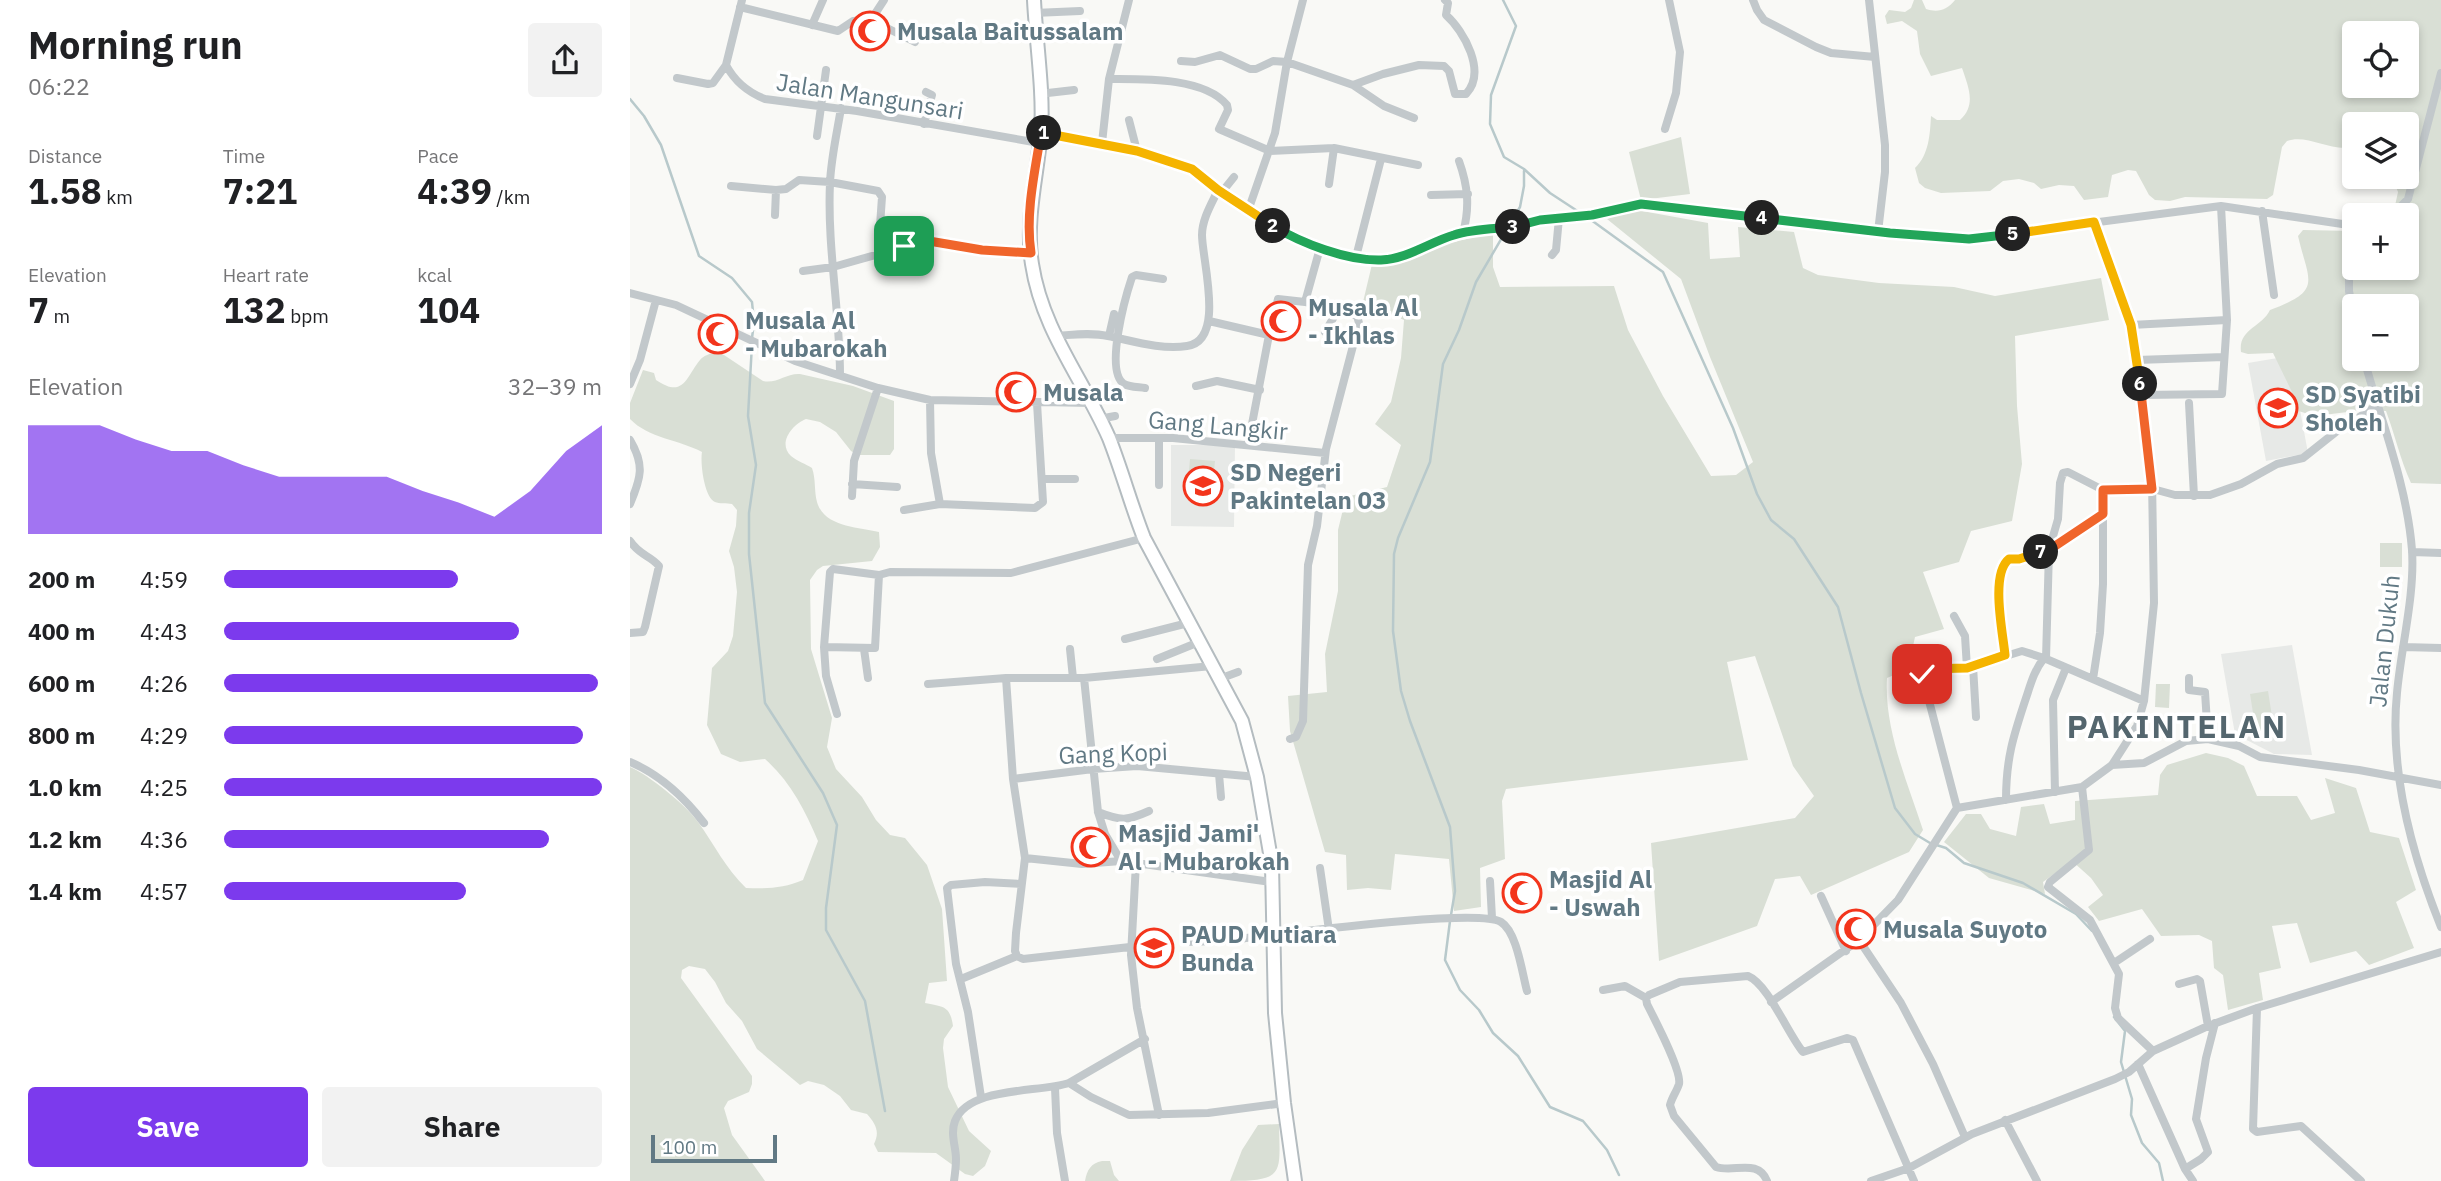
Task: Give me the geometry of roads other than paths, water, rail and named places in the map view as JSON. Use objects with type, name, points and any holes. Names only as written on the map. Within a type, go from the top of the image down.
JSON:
[{"type":"main road","points":[[1034,6],[1040,138],[1029,232],[1039,297],[1054,336],[1108,438],[1144,538],[1242,721],[1257,777],[1272,865],[1275,1013],[1295,1181]]},
{"type":"street","points":[[812,24],[822,0]]},
{"type":"street","points":[[871,20],[884,0]]},
{"type":"street","points":[[1101,144],[1109,79],[1129,0]]},
{"type":"street","points":[[1248,211],[1270,151],[1287,62],[1303,0]]},
{"type":"street","points":[[1353,85],[1403,68],[1434,65],[1444,66],[1449,71],[1455,94],[1460,96],[1469,91],[1474,75],[1469,47],[1457,23],[1446,15],[1448,3],[1445,0]]},
{"type":"street","points":[[1665,128],[1676,93],[1680,52],[1669,0]]},
{"type":"street","points":[[1753,0],[1756,10],[1764,20],[1816,47],[1831,53],[1875,57]]},
{"type":"street","points":[[1869,0],[1885,172],[1878,232]]},
{"type":"street","points":[[677,78],[713,83],[726,65],[741,4],[838,31],[853,21],[871,20],[915,42]]},
{"type":"street","points":[[1034,6],[1080,12]]},
{"type":"street","points":[[1181,61],[1195,62],[1220,55],[1250,69],[1273,61],[1287,62],[1353,85],[1384,106],[1414,118]]},
{"type":"street","name":"Jalan Mangunsari","points":[[726,65],[751,94],[765,99],[841,108],[925,124],[1101,144],[1137,151],[1192,169],[1248,211],[1301,242],[1356,257],[1384,260],[1463,233],[1592,215],[1641,204],[1878,232],[1969,239],[2094,222]]},
{"type":"street","points":[[817,136],[826,70]]},
{"type":"street","points":[[2404,203],[2408,199],[2441,73]]},
{"type":"street","points":[[1109,79],[1146,79],[1197,86],[1207,90],[1227,105],[1228,110],[1218,128],[1220,130],[1270,151],[1334,148],[1418,165]]},
{"type":"street","points":[[1040,94],[1074,90]]},
{"type":"street","points":[[925,124],[932,95],[926,92]]},
{"type":"street","points":[[840,375],[830,183],[841,108]]},
{"type":"street","points":[[1129,120],[1137,151]]},
{"type":"street","points":[[1329,184],[1334,148]]},
{"type":"street","points":[[1356,257],[1381,159]]},
{"type":"street","points":[[1459,161],[1467,182],[1468,194],[1467,219],[1463,233]]},
{"type":"street","points":[[1054,336],[1085,334],[1162,345],[1187,346],[1197,343],[1204,336],[1209,321],[1202,233],[1204,222],[1220,191],[1234,177]]},
{"type":"street","points":[[731,187],[786,189],[799,180],[873,190],[881,194],[878,254]]},
{"type":"street","points":[[775,215],[776,190]]},
{"type":"street","points":[[1431,195],[1468,194]]},
{"type":"street","points":[[2141,395],[2222,394],[2227,320],[2221,206]]},
{"type":"street","points":[[1957,808],[2082,788],[2112,765],[2137,726],[2144,701],[2154,603],[2152,489],[2131,325],[2094,222],[2221,206],[2342,224]]},
{"type":"street","points":[[2262,211],[2274,295]]},
{"type":"street","points":[[1552,255],[1556,250],[1559,218]]},
{"type":"street","points":[[803,271],[833,267],[929,241],[982,250],[1031,253]]},
{"type":"street","points":[[1305,302],[1320,248]]},
{"type":"street","points":[[1113,337],[1132,277],[1136,275],[1163,279]]},
{"type":"street","points":[[630,293],[676,305],[795,362],[878,388],[930,400],[1091,403]]},
{"type":"street","points":[[1248,444],[1278,299],[1305,302],[1357,316],[1359,323],[1325,453],[1317,526],[1308,565],[1303,721],[1296,737],[1290,739]]},
{"type":"street","points":[[630,384],[640,360],[656,300]]},
{"type":"street","points":[[1325,332],[1338,310]]},
{"type":"street","points":[[1114,314],[1115,360],[1120,380],[1126,385],[1145,388]]},
{"type":"street","points":[[2131,325],[2227,320]]},
{"type":"street","points":[[1209,321],[1269,335]]},
{"type":"street","points":[[2137,360],[2224,357]]},
{"type":"street","name":"Jalan Dukuh","points":[[2368,371],[2399,481],[2412,552],[2396,717],[2400,777],[2410,835],[2427,893],[2441,927]]},
{"type":"street","points":[[1196,386],[1226,382],[1260,390]]},
{"type":"street","points":[[852,496],[854,461],[878,388]]},
{"type":"street","points":[[930,400],[931,453],[940,504]]},
{"type":"street","points":[[904,510],[940,504],[1035,508],[1043,502],[1037,403]]},
{"type":"street","points":[[2189,403],[2194,496]]},
{"type":"street","points":[[2006,800],[2009,751],[2033,674],[2045,658],[2049,550],[2058,519],[2063,473],[2068,472],[2103,490],[2152,489],[2175,495],[2210,495],[2277,464],[2303,457],[2337,431],[2378,406]]},
{"type":"street","points":[[1099,419],[1115,416]]},
{"type":"street","name":"Gang Langkir","points":[[1108,438],[1158,438],[1248,444],[1325,453]]},
{"type":"street","points":[[1158,438],[1159,485]]},
{"type":"street","points":[[630,440],[641,470],[630,504]]},
{"type":"street","points":[[1043,479],[1075,479]]},
{"type":"street","points":[[852,484],[897,487]]},
{"type":"street","points":[[2093,679],[2103,584],[2103,490]]},
{"type":"street","points":[[2005,655],[1998,590],[2005,562],[2049,550],[2103,514]]},
{"type":"street","points":[[837,714],[826,676],[824,647],[830,572],[833,569],[879,575],[890,572],[1011,573],[1144,538]]},
{"type":"street","points":[[630,541],[638,552],[657,562],[659,566],[643,632],[630,633]]},
{"type":"street","points":[[2412,552],[2441,553]]},
{"type":"street","points":[[824,647],[876,648],[879,575]]},
{"type":"street","points":[[1954,616],[1965,636],[1976,717]]},
{"type":"street","points":[[1125,639],[1188,623]]},
{"type":"street","points":[[1157,659],[1199,642]]},
{"type":"street","points":[[2403,647],[2441,648]]},
{"type":"street","points":[[864,649],[868,678]]},
{"type":"street","points":[[1070,649],[1073,678]]},
{"type":"street","points":[[1771,1002],[1846,951],[1898,900],[1957,808],[1922,674],[1924,669],[1970,667],[2022,651],[2045,658],[2144,701]]},
{"type":"street","points":[[928,684],[1006,678],[1084,678],[1212,666]]},
{"type":"street","points":[[2055,792],[2053,699],[2066,668]]},
{"type":"street","points":[[1219,679],[1238,671]]},
{"type":"street","points":[[1006,678],[1013,779],[1025,858],[1016,933],[1017,956],[1023,959],[1130,947]]},
{"type":"street","points":[[1084,678],[1098,812],[1105,834],[1121,862]]},
{"type":"street","points":[[2189,678],[2189,690],[2205,692],[2208,739]]},
{"type":"street","points":[[2112,765],[2144,762],[2186,741],[2208,739],[2239,746],[2260,757],[2441,785]]},
{"type":"street","points":[[630,762],[686,798],[704,823]]},
{"type":"street","name":"Gang Kopi","points":[[1013,779],[1137,766],[1257,777]]},
{"type":"street","points":[[1219,774],[1221,797]]},
{"type":"street","points":[[2082,788],[2089,850],[2048,887],[2088,918],[2114,963],[2119,978],[2115,1009],[2118,1018],[2153,1051]]},
{"type":"street","points":[[1098,812],[1122,820],[1149,811]]},
{"type":"street","points":[[1025,858],[1082,864],[1136,863],[1272,882]]},
{"type":"street","points":[[1136,863],[1130,947],[1137,1008],[1159,1115]]},
{"type":"street","points":[[1320,868],[1329,930]]},
{"type":"street","points":[[1490,881],[1492,918]]},
{"type":"street","points":[[981,1097],[961,979],[956,964],[947,888],[951,885],[985,883],[1021,884]]},
{"type":"street","points":[[1821,896],[1846,951]]},
{"type":"street","points":[[1185,942],[1225,941],[1437,919],[1492,918],[1508,929],[1527,991]]},
{"type":"street","points":[[2114,963],[2150,939]]},
{"type":"street","points":[[1859,940],[1901,1003],[1933,1064],[1965,1138]]},
{"type":"street","points":[[1871,1181],[1909,1168],[2005,1120],[2115,1079],[2129,1072],[2153,1051],[2211,1025],[2257,1008],[2441,952]]},
{"type":"street","points":[[961,979],[1017,956]]},
{"type":"street","points":[[1646,998],[1680,982],[1744,976],[1754,979],[1803,1052],[1847,1038],[1856,1042],[1914,1181]]},
{"type":"street","points":[[2179,984],[2197,979],[2200,981],[2211,1025],[2196,1119],[2208,1152],[2185,1169]]},
{"type":"street","points":[[1603,990],[1625,986],[1646,998],[1679,1077],[1679,1086],[1670,1105],[1674,1116],[1716,1167],[1755,1167],[1767,1181]]},
{"type":"street","points":[[2257,1008],[2253,1129],[2257,1132],[2301,1126],[2361,1181]]},
{"type":"street","points":[[954,1181],[954,1122],[961,1111],[981,1097],[1055,1088],[1069,1083],[1144,1039]]},
{"type":"street","points":[[2138,1064],[2185,1169],[2193,1181]]},
{"type":"street","points":[[1069,1083],[1129,1115],[1208,1113],[1284,1103]]},
{"type":"street","points":[[1055,1088],[1057,1133],[1065,1181]]},
{"type":"street","points":[[2005,1120],[2037,1181]]},
{"type":"waterway","points":[[1503,0],[1516,26],[1491,95],[1490,124],[1504,157],[1524,169],[1550,193],[1582,214]]},
{"type":"waterway","points":[[630,99],[644,116],[661,145],[699,256],[732,278],[752,302],[752,338]]},
{"type":"waterway","points":[[1451,915],[1455,891],[1450,827],[1401,691],[1393,631],[1394,554],[1398,538],[1430,462],[1443,364],[1459,330],[1476,282],[1520,207],[1524,171]]},
{"type":"waterway","points":[[1587,217],[1663,272],[1733,428],[1757,494],[1771,520],[1794,539],[1838,607],[1895,808],[1915,834],[1946,848],[1964,863],[2023,883],[2076,914],[2092,931]]},
{"type":"waterway","points":[[752,344],[748,416],[756,465],[749,513],[749,554],[765,703],[823,793],[837,825],[826,908],[826,930],[865,1001],[885,1111]]},
{"type":"waterway","points":[[1450,921],[1445,960],[1460,990],[1479,1010],[1493,1033],[1518,1056],[1550,1107],[1583,1121],[1607,1150],[1619,1175]]},
{"type":"waterway","points":[[2114,1017],[2125,1031],[2121,1062],[2132,1099],[2131,1115],[2142,1143],[2159,1163],[2163,1181]]},
{"type":"place","name":"Musala Baitussalam","points":[[870,31]]},
{"type":"place","name":"Musala Al - Ikhlas","points":[[1281,321]]},
{"type":"place","name":"Musala Al - Mubarokah","points":[[718,334]]},
{"type":"place","name":"Musala","points":[[1016,392]]},
{"type":"place","name":"SD Syatibi Sholeh","points":[[2278,408]]},
{"type":"place","name":"SD Negeri Pakintelan 03","points":[[1203,486]]},
{"type":"place","name":"Masjid Jami' Al - Mubarokah","points":[[1091,847]]},
{"type":"place","name":"Masjid Al - Uswah","points":[[1522,893]]},
{"type":"place","name":"Musala Suyoto","points":[[1856,929]]},
{"type":"place","name":"PAUD Mutiara Bunda","points":[[1154,948]]},
{"type":"district","name":"PAKINTELAN","points":[[2177,726]]}]
